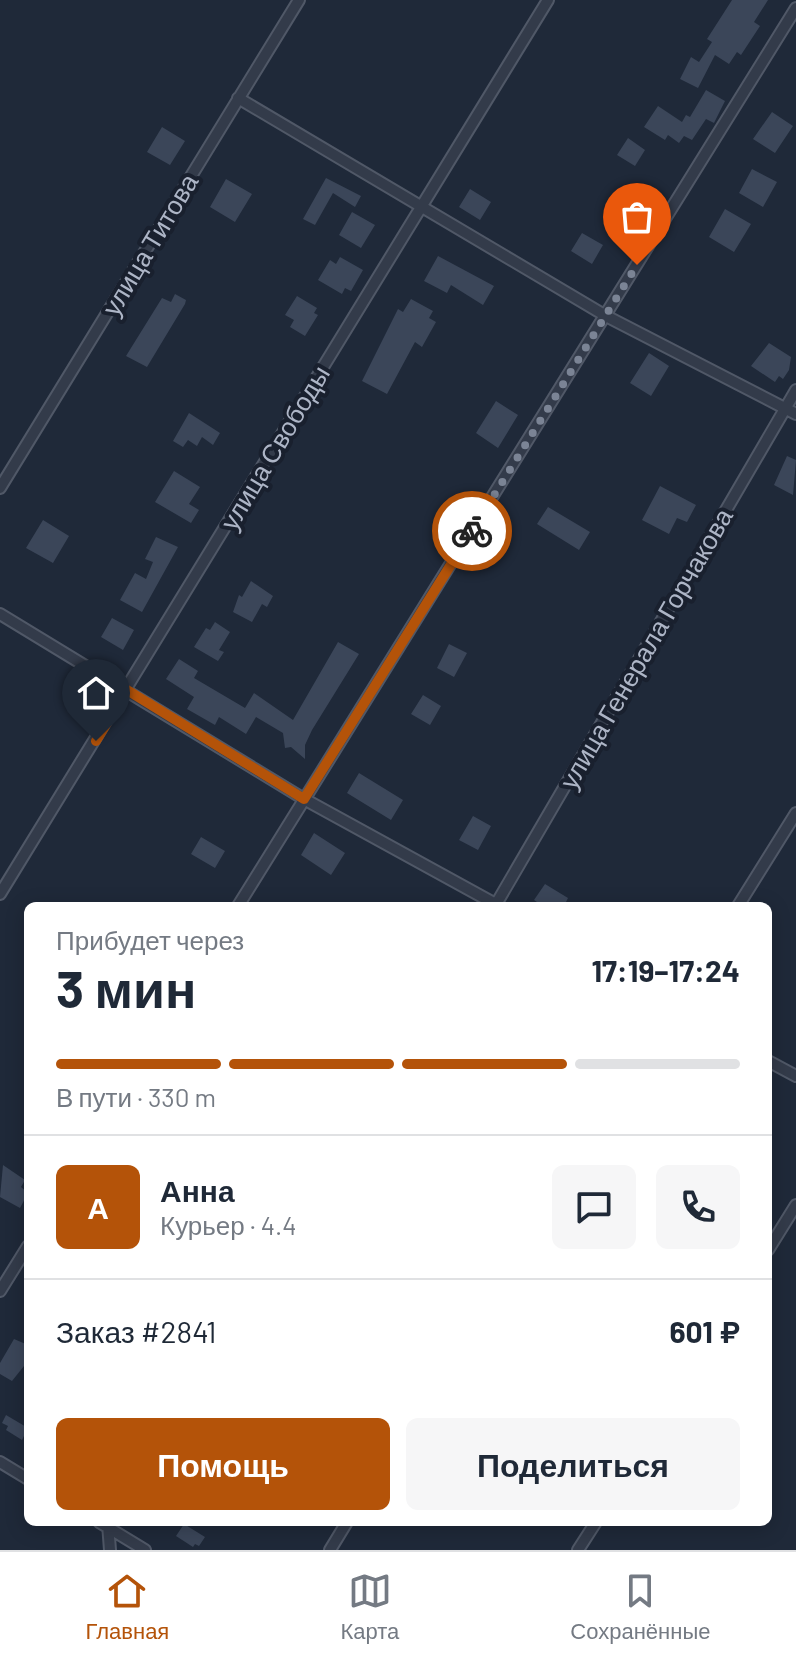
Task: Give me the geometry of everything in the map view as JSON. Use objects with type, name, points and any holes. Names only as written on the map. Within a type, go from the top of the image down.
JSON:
[{"type":"street","name":"улица Титова","points":[[0,488],[299,0]]},
{"type":"street","name":"улица Свободы","points":[[0,894],[548,0]]},
{"type":"street","points":[[240,902],[796,8]]},
{"type":"street","points":[[238,98],[421,204],[510,262],[606,316],[796,414]]},
{"type":"street","name":"улица Генерала Горчакова","points":[[499,902],[796,390]]},
{"type":"street","points":[[0,614],[304,799],[492,902]]},
{"type":"street","points":[[740,902],[796,813]]},
{"type":"street","points":[[772,1063],[796,1076]]},
{"type":"street","points":[[772,1244],[796,1205]]},
{"type":"street","points":[[0,1291],[24,1252]]},
{"type":"street","points":[[0,1462],[24,1477]]},
{"type":"street","points":[[106,1526],[110,1550]]},
{"type":"street","points":[[109,1526],[145,1550]]},
{"type":"street","points":[[330,1550],[345,1526]]},
{"type":"street","points":[[578,1550],[593,1526]]},
{"type":"building","points":[[732,0],[768,0],[754,22],[760,26],[741,55],[737,52],[729,64],[715,55],[698,88],[680,79],[691,57],[699,62],[712,42],[707,39]]},
{"type":"building","points":[[706,90],[725,101],[714,123],[706,119],[692,140],[684,136],[679,143],[668,135],[665,140],[644,127],[658,106],[682,122],[686,115],[690,117]]},
{"type":"building","points":[[772,112],[793,126],[775,153],[753,139]]},
{"type":"building","points":[[162,127],[185,141],[170,165],[147,152]]},
{"type":"building","points":[[628,138],[645,150],[635,166],[617,155]]},
{"type":"building","points":[[752,169],[777,182],[763,207],[739,193]]},
{"type":"building","points":[[326,178],[361,196],[355,207],[333,193],[315,225],[303,219]]},
{"type":"building","points":[[226,179],[252,194],[235,222],[210,207]]},
{"type":"building","points":[[470,189],[491,202],[480,220],[459,207]]},
{"type":"building","points":[[725,209],[751,224],[734,252],[709,237]]},
{"type":"building","points":[[352,212],[375,225],[361,248],[339,235]]},
{"type":"building","points":[[582,233],[603,245],[592,264],[571,251]]},
{"type":"building","points":[[438,256],[494,286],[483,305],[451,285],[447,293],[424,281]]},
{"type":"building","points":[[340,257],[363,270],[351,291],[345,288],[342,294],[318,280],[330,260],[336,264]]},
{"type":"building","points":[[175,294],[186,300],[185,304],[147,367],[126,356],[162,298],[171,302]]},
{"type":"building","points":[[297,296],[317,308],[314,313],[318,315],[305,336],[290,327],[294,320],[285,315]]},
{"type":"building","points":[[411,299],[433,311],[429,318],[436,322],[422,347],[415,342],[387,394],[362,381],[398,309],[403,312]]},
{"type":"building","points":[[769,343],[791,357],[789,370],[783,379],[779,376],[775,382],[751,366]]},
{"type":"building","points":[[649,353],[669,366],[651,396],[630,383]]},
{"type":"building","points":[[496,401],[518,415],[498,448],[476,433]]},
{"type":"building","points":[[189,413],[220,433],[213,445],[202,437],[197,446],[188,440],[183,447],[173,441]]},
{"type":"building","points":[[787,456],[796,460],[793,495],[774,485]]},
{"type":"building","points":[[174,471],[200,487],[189,504],[199,510],[191,523],[155,502]]},
{"type":"building","points":[[660,486],[696,505],[687,522],[677,518],[669,534],[642,520]]},
{"type":"building","points":[[548,507],[590,532],[579,550],[537,524]]},
{"type":"building","points":[[43,520],[69,536],[53,563],[26,548]]},
{"type":"building","points":[[156,537],[178,547],[142,612],[120,600],[135,573],[146,579],[153,562],[145,559]]},
{"type":"building","points":[[251,581],[273,596],[267,607],[262,604],[252,622],[233,612],[239,595],[242,597]]},
{"type":"building","points":[[112,618],[134,630],[123,650],[101,637]]},
{"type":"building","points":[[215,622],[230,632],[219,650],[224,652],[218,661],[194,647],[206,628],[210,630]]},
{"type":"building","points":[[338,642],[359,654],[312,730],[305,745],[305,759],[291,747],[285,748],[283,733],[256,717],[246,734],[219,717],[215,725],[187,709],[194,697],[166,679],[179,659],[198,671],[194,678],[245,708],[254,693],[293,720]]},
{"type":"building","points":[[449,644],[467,653],[454,677],[437,668]]},
{"type":"building","points":[[423,695],[441,706],[430,725],[411,714]]},
{"type":"building","points":[[359,773],[403,800],[391,820],[347,793]]},
{"type":"building","points":[[473,816],[491,826],[478,850],[459,840]]},
{"type":"building","points":[[314,833],[345,853],[331,875],[301,855]]},
{"type":"building","points":[[201,837],[225,851],[215,868],[191,854]]},
{"type":"building","points":[[545,884],[568,898],[566,902],[534,900]]},
{"type":"building","points":[[3,1165],[24,1179],[21,1187],[24,1200],[20,1208],[0,1197]]},
{"type":"building","points":[[14,1339],[24,1343],[24,1366],[12,1381],[0,1374],[0,1363]]},
{"type":"building","points":[[6,1415],[24,1426],[22,1440],[6,1430],[8,1426],[2,1423]]},
{"type":"building","points":[[183,1526],[187,1526],[205,1537],[199,1546],[195,1544],[193,1547],[176,1536]]},
{"type":"way so far","points":[[472,531],[637,265]]},
{"type":"route","points":[[96,741],[127,690],[304,799],[472,531]]}]
